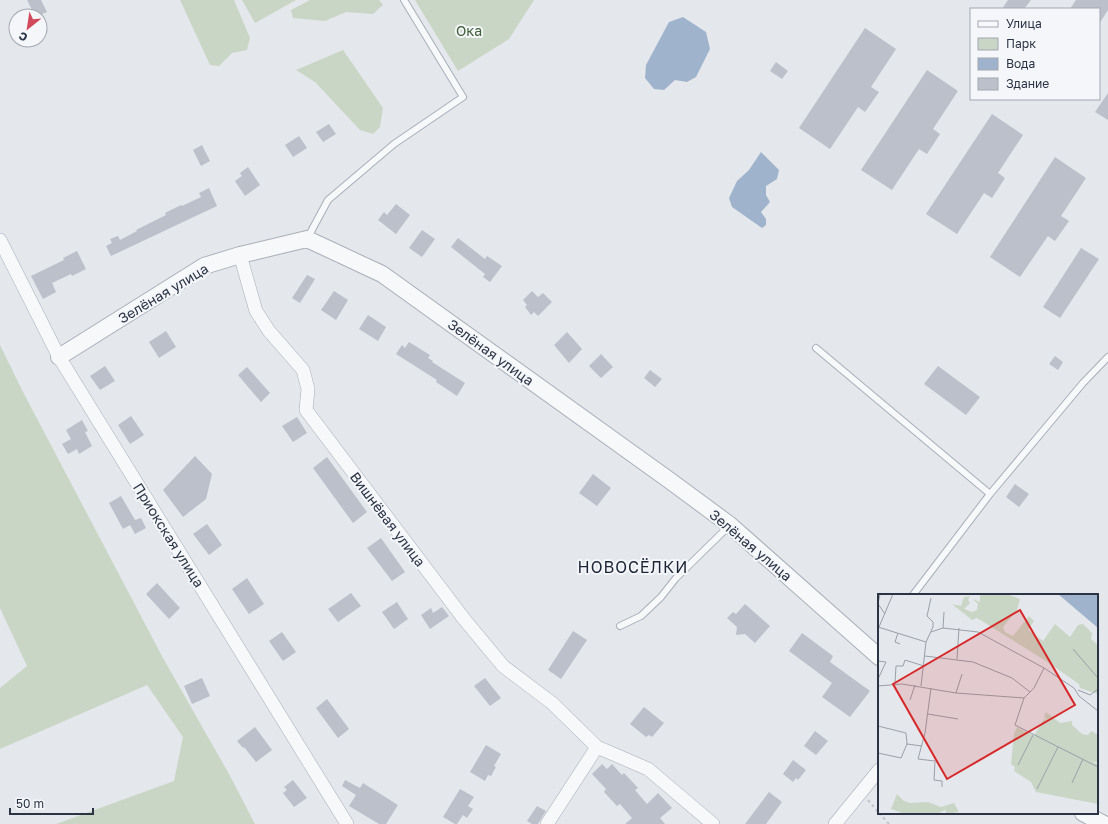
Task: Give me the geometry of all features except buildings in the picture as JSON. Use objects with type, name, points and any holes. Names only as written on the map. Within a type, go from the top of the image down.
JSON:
[{"type":"street","name":"Зелёная улица","points":[[59,357],[204,266],[240,254],[307,239],[382,274],[730,525],[876,652]]},
{"type":"street","name":"Приокская улица","points":[[0,240],[59,357],[347,824]]},
{"type":"street","name":"Вишнёвая улица","points":[[240,254],[256,311],[269,331],[303,370],[308,389],[306,410],[464,619],[503,666],[552,703],[597,747]]},
{"type":"street","points":[[547,824],[597,747],[648,769],[713,824]]},
{"type":"street","points":[[838,823],[878,771]]},
{"type":"lane","points":[[307,239],[328,200],[394,144],[463,97],[404,0]]},
{"type":"lane","points":[[816,348],[990,494]]},
{"type":"lane","points":[[914,594],[990,494],[1083,383],[1108,357]]},
{"type":"lane","points":[[620,626],[641,616],[661,597],[676,578],[730,525]]},
{"type":"path","points":[[861,793],[878,812]]},
{"type":"path","points":[[880,814],[889,824]]},
{"type":"green space","points":[[180,0],[234,0],[250,38],[247,50],[232,53],[219,66],[210,65]]},
{"type":"green space","points":[[242,0],[296,0],[255,23]]},
{"type":"green space","points":[[310,0],[379,0],[383,5],[373,14],[346,12],[325,21],[293,18],[291,10]]},
{"type":"green space","name":"Ока","points":[[415,0],[534,0],[509,39],[458,71]]},
{"type":"green space","points":[[343,50],[383,108],[380,127],[373,134],[360,130],[315,82],[296,70]]},
{"type":"green space","points":[[0,345],[23,392],[163,658],[229,774],[255,824],[56,824],[174,781],[183,737],[147,685],[0,749],[0,688],[27,666],[0,608]]},
{"type":"water","points":[[683,17],[706,32],[710,49],[696,77],[687,82],[675,80],[664,90],[654,89],[645,78],[646,65],[669,22]]},
{"type":"water","points":[[761,152],[779,170],[777,179],[766,186],[766,195],[770,202],[761,212],[766,219],[766,225],[762,228],[732,207],[729,198],[737,181],[749,170]]},
{"type":"district","name":"НОВОСЁЛКИ","points":[[633,567]]}]
